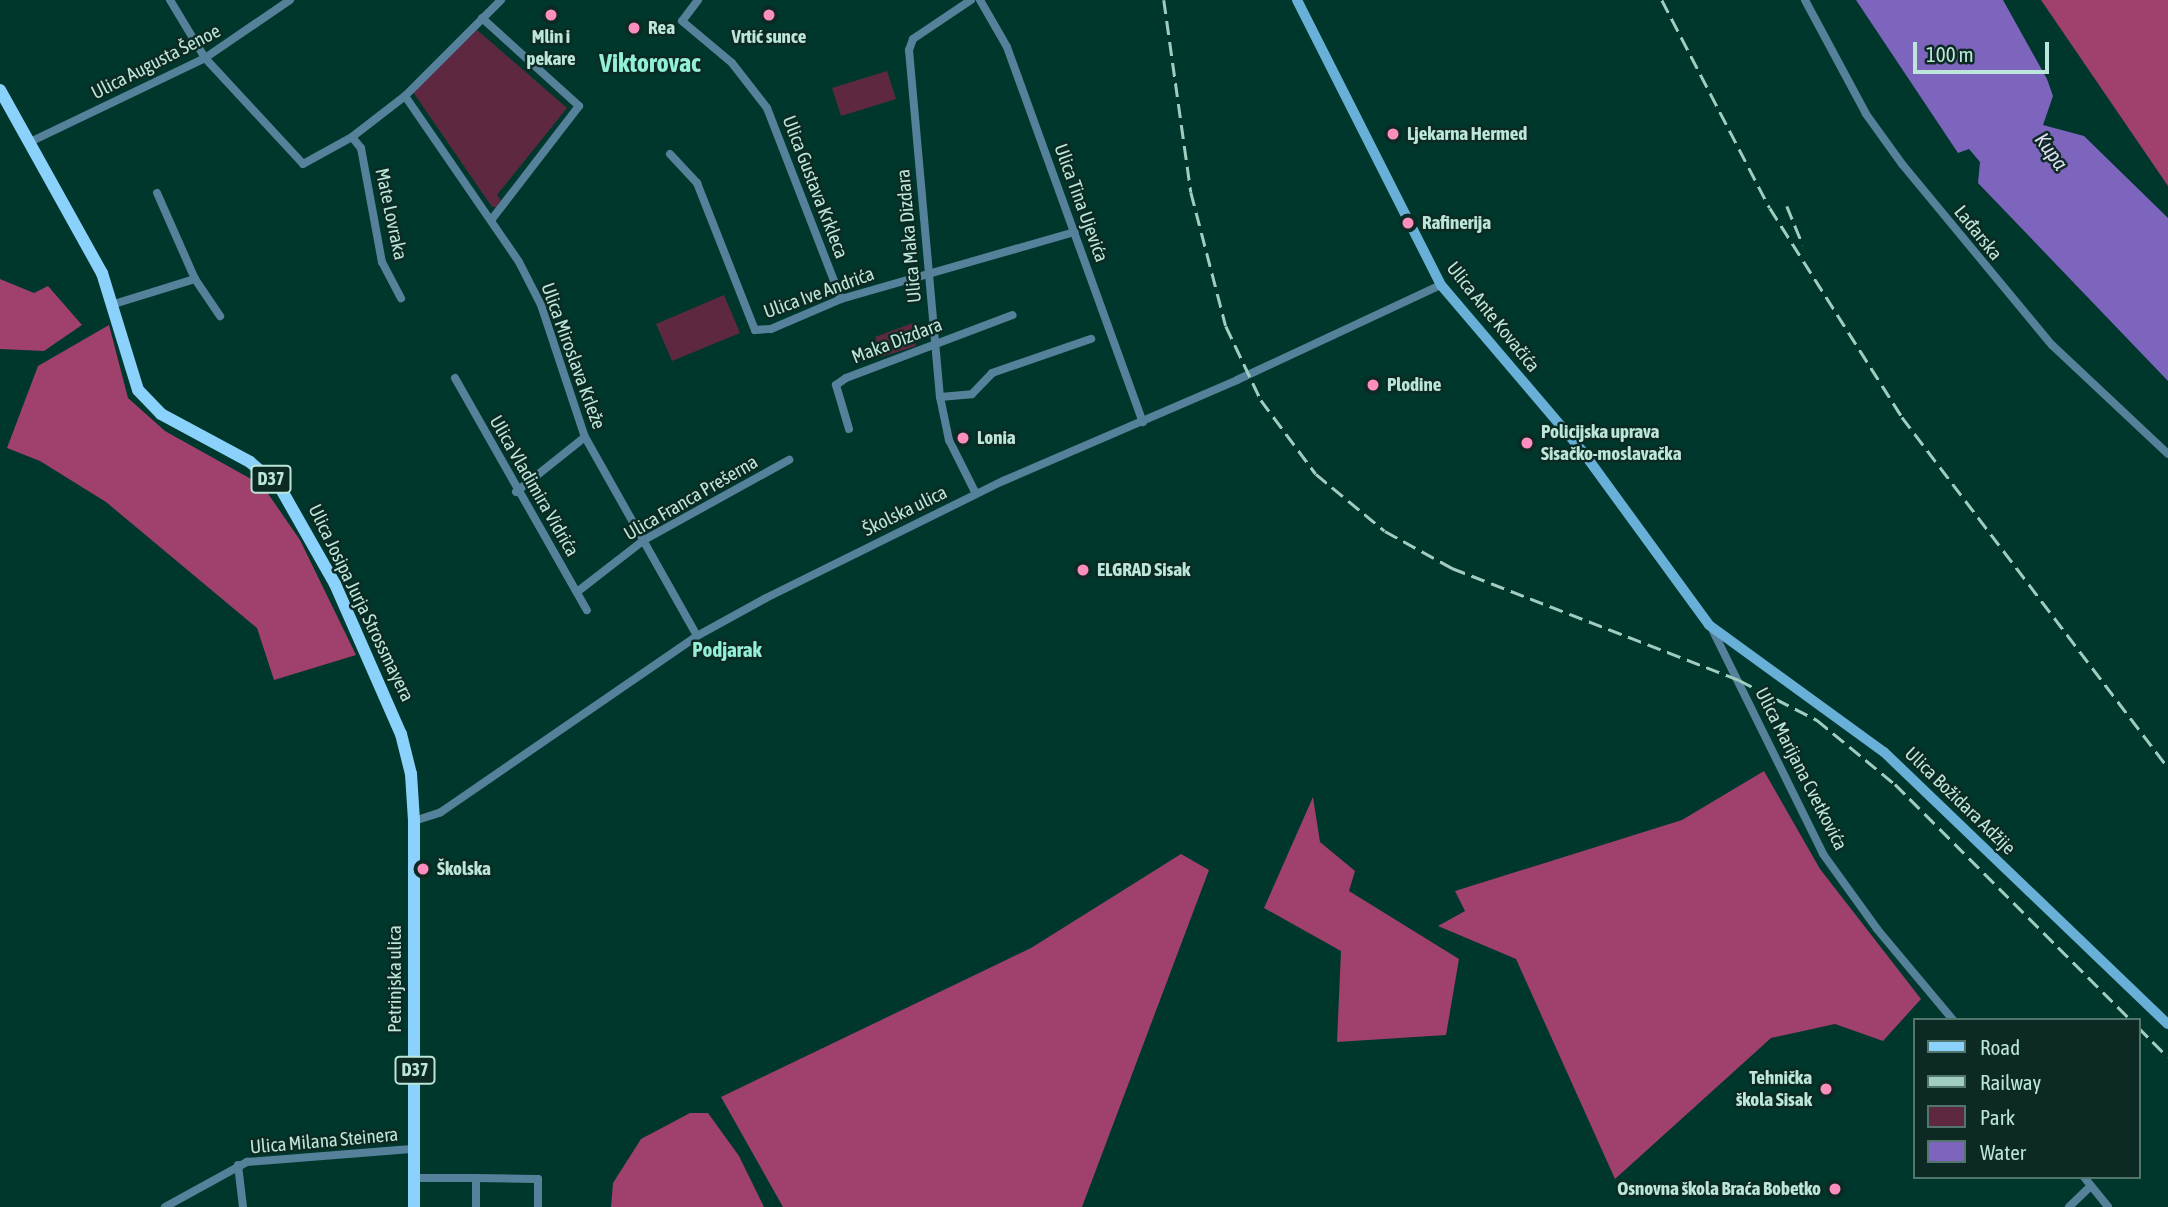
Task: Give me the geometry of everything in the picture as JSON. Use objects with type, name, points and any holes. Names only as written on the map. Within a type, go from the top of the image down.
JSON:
[{"type":"main road","name":"Ulica Ante Kovačića","points":[[1297,0],[1441,285],[1583,452],[1709,625]]},
{"type":"main road","name":"Ulica Josipa Jurja Strossmayera","points":[[0,90],[102,273],[114,304],[132,375],[144,398],[166,417],[258,468],[296,510],[344,602],[395,720],[409,762],[414,821]]},
{"type":"main road","name":"Ulica Božidara Adžije","points":[[1709,625],[1884,752],[2168,1024]]},
{"type":"main road","name":"Petrinjska ulica","points":[[414,821],[414,1207]]},
{"type":"street","points":[[170,0],[205,58],[296,160],[310,163],[352,137],[405,96],[501,0]]},
{"type":"street","name":"Ulica Augusta Šenoe","points":[[30,142],[205,58],[290,0]]},
{"type":"street","name":"Ulica Gustava Krkleca","points":[[698,0],[682,21],[732,63],[767,108],[841,299]]},
{"type":"street","name":"Ulica Maka Dizdara","points":[[971,0],[909,44],[940,397],[950,440],[976,494]]},
{"type":"street","name":"Ulica Tina Ujevića","points":[[980,0],[1007,47],[1143,422]]},
{"type":"street","name":"Lađarska","points":[[1805,0],[1866,114],[1910,174],[2052,345],[2168,454]]},
{"type":"street","points":[[482,19],[579,106],[492,219]]},
{"type":"street","name":"Ulica Miroslava Krleže","points":[[405,96],[492,219],[541,305],[585,437],[697,636]]},
{"type":"street","name":"Mate Lovraka","points":[[352,137],[360,148],[382,262],[401,298]]},
{"type":"street","name":"Ulica Ive Andrića","points":[[670,154],[697,183],[745,313],[755,330],[771,329],[841,299],[1075,232]]},
{"type":"street","points":[[157,192],[195,279],[220,316]]},
{"type":"street","points":[[114,304],[195,279]]},
{"type":"street","name":"Školska ulica","points":[[414,821],[440,812],[697,636],[976,494],[1143,422],[1441,285]]},
{"type":"street","name":"Maka Dizdara","points":[[849,429],[836,385],[880,362],[1013,315]]},
{"type":"street","points":[[940,397],[972,394],[992,373],[1091,339]]},
{"type":"street","name":"Ulica Vladimira Vidrića","points":[[455,378],[516,492],[587,610]]},
{"type":"street","points":[[516,492],[585,437]]},
{"type":"street","name":"Ulica Franca Prešerna","points":[[577,592],[644,541],[789,460]]},
{"type":"street","name":"Ulica Marijana Cvetkovića","points":[[1709,625],[1823,854],[1877,929],[1951,1018]]},
{"type":"street","name":"Ulica Milana Steinera","points":[[164,1207],[238,1165],[414,1149]]},
{"type":"street","points":[[238,1165],[243,1207]]},
{"type":"street","points":[[415,1178],[538,1179],[538,1207]]},
{"type":"street","points":[[476,1178],[476,1207]]},
{"type":"street","points":[[2086,1179],[2108,1207]]},
{"type":"street","points":[[2069,1207],[2091,1186]]},
{"type":"green space","points":[[477,30],[567,108],[497,195],[501,200],[496,207],[492,207],[413,92]]},
{"type":"green space","points":[[887,71],[896,99],[841,116],[832,88]]},
{"type":"green space","points":[[724,295],[740,333],[672,361],[656,324]]},
{"type":"green space","points":[[913,323],[916,346],[881,357],[875,337]]},
{"type":"shaded area","points":[[2041,0],[2168,0],[2168,186]]},
{"type":"shaded area","points":[[0,279],[34,293],[48,286],[82,325],[44,351],[0,349]]},
{"type":"shaded area","points":[[109,325],[128,398],[165,431],[262,485],[300,540],[356,655],[274,680],[257,628],[106,502],[40,461],[7,448],[38,366]]},
{"type":"shaded area","points":[[1764,771],[1820,869],[1921,999],[1883,1041],[1835,1024],[1771,1038],[1615,1179],[1516,959],[1438,926],[1465,911],[1455,891],[1682,820]]},
{"type":"shaded area","points":[[1313,797],[1320,842],[1355,871],[1349,891],[1459,959],[1446,1035],[1337,1042],[1341,951],[1264,908]]},
{"type":"shaded area","points":[[1181,854],[1209,870],[1082,1207],[783,1207],[721,1097],[1031,948]]},
{"type":"shaded area","points":[[690,1113],[708,1113],[739,1156],[764,1207],[611,1207],[613,1183],[641,1139]]},
{"type":"water","name":"Kupa","points":[[1856,0],[2003,0],[2047,79],[2053,96],[2043,125],[2084,136],[2168,218],[2168,381],[1978,183],[1980,162],[1969,149],[1958,153]]},
{"type":"railway","points":[[1164,0],[1191,192],[1226,326],[1261,400],[1316,474],[1385,531],[1452,568],[1739,680],[1817,720],[1895,784],[2129,1018]]},
{"type":"railway","points":[[1662,0],[1770,208],[1902,417],[2168,767]]},
{"type":"railway","points":[[1787,206],[1803,245]]},
{"type":"railway","points":[[2140,1029],[2168,1057]]},
{"type":"place","name":"Mlin i pekare","points":[[551,15]]},
{"type":"place","name":"Vrtić sunce","points":[[769,15]]},
{"type":"place","name":"Rea","points":[[634,28]]},
{"type":"place","name":"Ljekarna Hermed","points":[[1393,134]]},
{"type":"place","name":"Rafinerija","points":[[1408,223]]},
{"type":"place","name":"Plodine","points":[[1373,385]]},
{"type":"place","name":"Lonia","points":[[963,438]]},
{"type":"place","name":"Policijska uprava Sisačko-moslavačka","points":[[1527,443]]},
{"type":"place","name":"ELGRAD Sisak","points":[[1083,570]]},
{"type":"place","name":"Školska","points":[[423,869]]},
{"type":"place","name":"Tehnička škola Sisak","points":[[1826,1089]]},
{"type":"place","name":"Osnovna škola Braća Bobetko","points":[[1835,1189]]},
{"type":"district","name":"Viktorovac","points":[[650,64]]},
{"type":"district","name":"Podjarak","points":[[727,649]]}]
